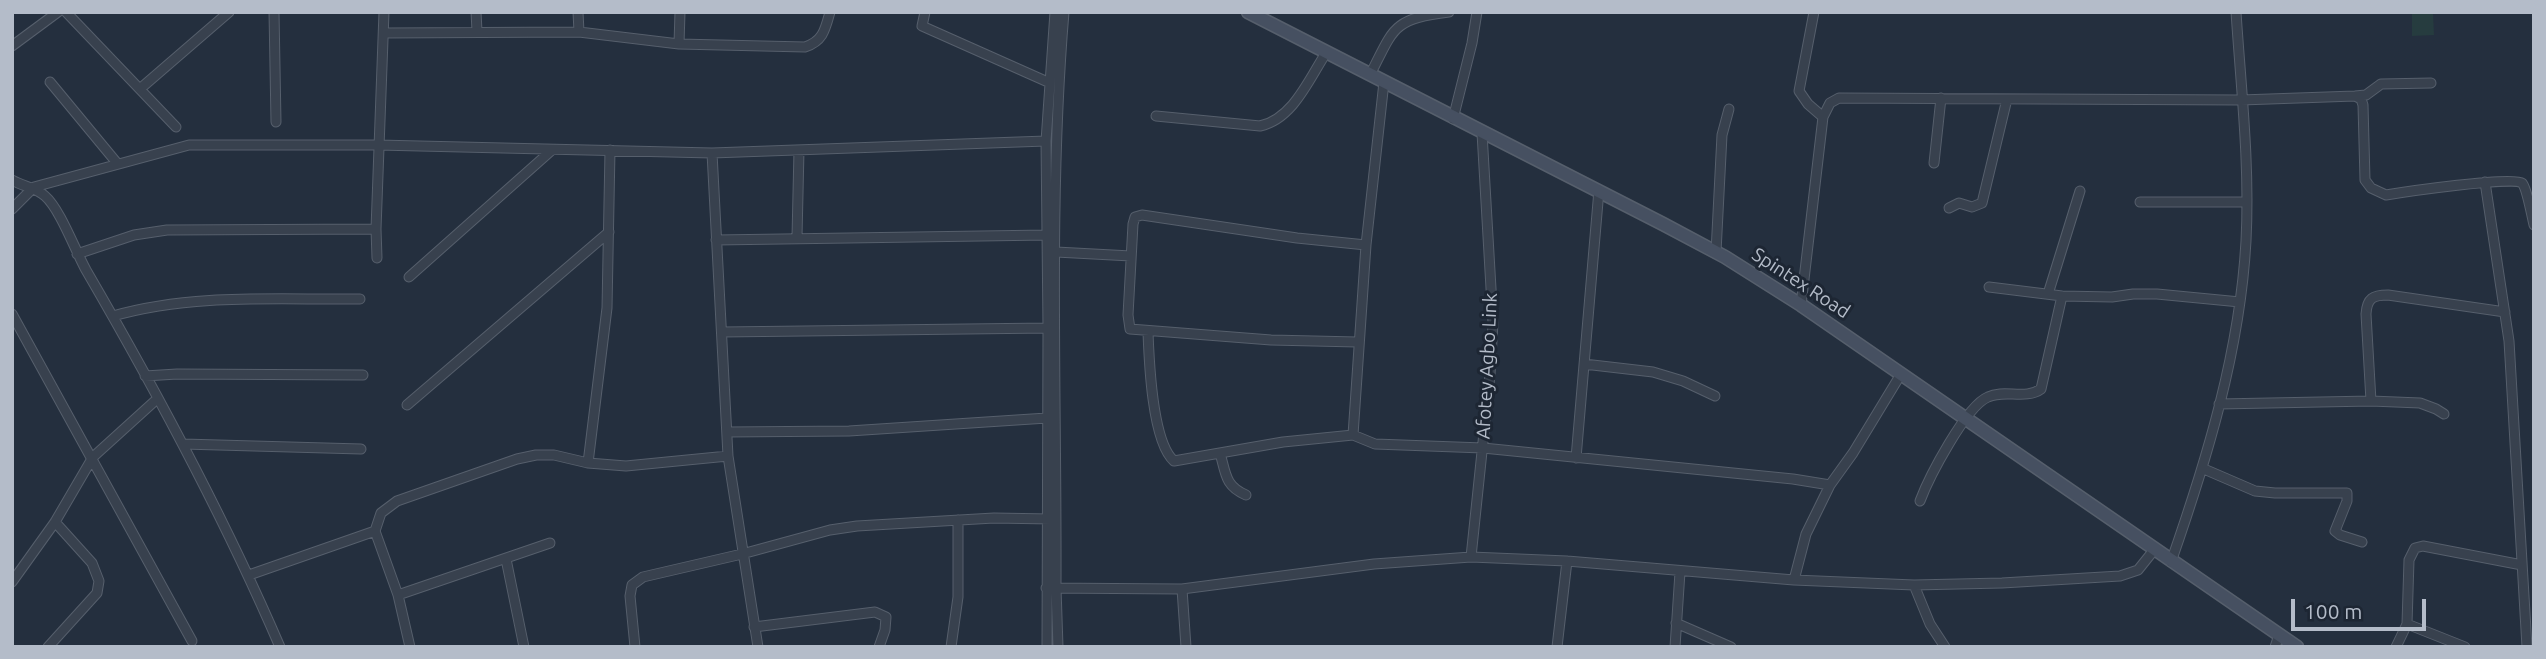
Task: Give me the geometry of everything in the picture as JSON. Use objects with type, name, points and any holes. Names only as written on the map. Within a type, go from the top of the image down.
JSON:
[{"type":"main road","name":"Spintex Road","points":[[1248,12],[1716,252],[1801,305],[1901,373],[2171,562],[2277,641],[2297,647]]},
{"type":"street","points":[[12,46],[58,12]]},
{"type":"street","points":[[66,12],[176,127]]},
{"type":"street","points":[[141,88],[229,12]]},
{"type":"street","points":[[274,12],[276,122]]},
{"type":"street","points":[[377,258],[378,145],[384,12]]},
{"type":"street","points":[[476,12],[477,31]]},
{"type":"street","points":[[578,12],[579,32]]},
{"type":"street","points":[[679,44],[680,12]]},
{"type":"street","points":[[384,33],[579,32],[679,44],[805,47],[814,44],[824,35],[830,12]]},
{"type":"street","points":[[925,12],[922,26],[1050,83]]},
{"type":"street","points":[[1052,519],[1047,418],[1046,141],[1055,12]]},
{"type":"street","points":[[1047,647],[1051,588],[1057,141],[1064,12]]},
{"type":"street","points":[[1370,75],[1391,33],[1402,23],[1449,12]]},
{"type":"street","points":[[1453,119],[1477,12]]},
{"type":"street","points":[[1814,12],[1799,91],[1808,104],[1823,117]]},
{"type":"street","points":[[2171,562],[2203,469],[2240,302],[2246,242],[2246,202],[2236,12]]},
{"type":"street","points":[[1156,117],[1260,126],[1272,124],[1282,118],[1293,104],[1326,53]]},
{"type":"street","points":[[50,82],[117,163]]},
{"type":"street","points":[[1353,435],[1357,342],[1384,82]]},
{"type":"street","points":[[1801,305],[1823,117],[1830,103],[1839,98],[2241,100],[2355,96],[2366,95],[2381,84],[2431,83]]},
{"type":"street","points":[[2355,96],[2361,99],[2363,105],[2365,180],[2371,188],[2386,195],[2485,182],[2522,183],[2534,225]]},
{"type":"street","points":[[1934,163],[1941,98]]},
{"type":"street","points":[[1949,208],[1959,203],[1972,207],[1982,203],[2007,99]]},
{"type":"street","points":[[1716,252],[1721,148],[1729,109]]},
{"type":"street","name":"Afotey Agbo Link","points":[[1471,557],[1493,323],[1482,133]]},
{"type":"street","points":[[12,209],[34,187],[189,145],[378,145],[712,153],[1046,141]]},
{"type":"street","points":[[409,277],[552,150]]},
{"type":"street","points":[[588,463],[607,308],[610,150]]},
{"type":"street","points":[[797,237],[799,150]]},
{"type":"street","points":[[712,153],[728,456],[758,647]]},
{"type":"street","points":[[12,180],[34,187],[53,204],[77,254],[183,444],[249,575],[280,647]]},
{"type":"street","points":[[2485,182],[2505,312],[2512,380],[2527,647]]},
{"type":"street","points":[[1576,458],[1599,190]]},
{"type":"street","points":[[2048,294],[2080,191]]},
{"type":"street","points":[[2140,202],[2246,202]]},
{"type":"street","points":[[1357,342],[1270,340],[1134,331],[1128,325],[1134,219],[1137,215],[1366,245]]},
{"type":"street","points":[[77,254],[134,235],[167,230],[376,229]]},
{"type":"street","points":[[407,405],[609,232]]},
{"type":"street","points":[[716,240],[1047,234]]},
{"type":"street","points":[[1056,253],[1131,256]]},
{"type":"street","points":[[1989,287],[2062,296],[2157,294],[2240,302]]},
{"type":"street","points":[[2371,401],[2366,314],[2370,298],[2388,295],[2505,312]]},
{"type":"street","points":[[1920,501],[1944,451],[1978,403],[1989,396],[2029,393],[2041,389],[2062,296]]},
{"type":"street","points":[[113,316],[147,306],[193,301],[360,299]]},
{"type":"street","points":[[12,314],[192,641]]},
{"type":"street","points":[[722,332],[1048,328]]},
{"type":"street","points":[[1148,332],[1152,400],[1170,457],[1179,461],[1283,442],[1353,435],[1374,444],[1483,449],[1793,479],[1830,485]]},
{"type":"street","points":[[1584,365],[1653,372],[1683,381],[1715,396]]},
{"type":"street","points":[[145,376],[177,373],[363,375]]},
{"type":"street","points":[[1794,580],[1806,534],[1830,485],[1853,453],[1901,373]]},
{"type":"street","points":[[12,582],[55,522],[93,457],[158,399]]},
{"type":"street","points":[[2219,404],[2371,401],[2420,404],[2444,414]]},
{"type":"street","points":[[727,432],[849,431],[1047,418]]},
{"type":"street","points":[[183,444],[361,449]]},
{"type":"street","points":[[1220,453],[1229,483],[1234,490],[1245,495]]},
{"type":"street","points":[[410,647],[398,595],[375,531],[381,513],[397,501],[517,459],[536,455],[554,455],[588,463],[626,466],[728,456]]},
{"type":"street","points":[[2203,469],[2255,491],[2347,494],[2347,501],[2335,531],[2362,542]]},
{"type":"street","points":[[635,647],[630,596],[632,585],[643,577],[830,530],[857,526],[958,520],[1052,519]]},
{"type":"street","points":[[951,647],[958,597],[958,520]]},
{"type":"street","points":[[48,647],[97,593],[99,581],[92,563],[55,522]]},
{"type":"street","points":[[249,575],[375,531]]},
{"type":"street","points":[[398,595],[550,543]]},
{"type":"street","points":[[2396,647],[2407,624],[2409,560],[2415,548],[2423,546],[2522,565]]},
{"type":"street","points":[[1051,588],[1182,589],[1374,564],[1471,557],[1567,561],[1794,580],[1914,585],[2002,583],[2120,576],[2138,570],[2154,551]]},
{"type":"street","points":[[506,559],[524,647]]},
{"type":"street","points":[[1557,647],[1567,561]]},
{"type":"street","points":[[1675,647],[1680,572]]},
{"type":"street","points":[[1914,585],[1930,624],[1945,647]]},
{"type":"street","points":[[1051,588],[1058,647]]},
{"type":"street","points":[[1182,589],[1186,647]]},
{"type":"street","points":[[754,626],[875,612],[886,617],[887,621],[878,647]]},
{"type":"street","points":[[1676,623],[1731,647]]},
{"type":"street","points":[[2407,624],[2465,647]]},
{"type":"green space","points":[[2412,12],[2433,12],[2434,35],[2412,36]]}]
